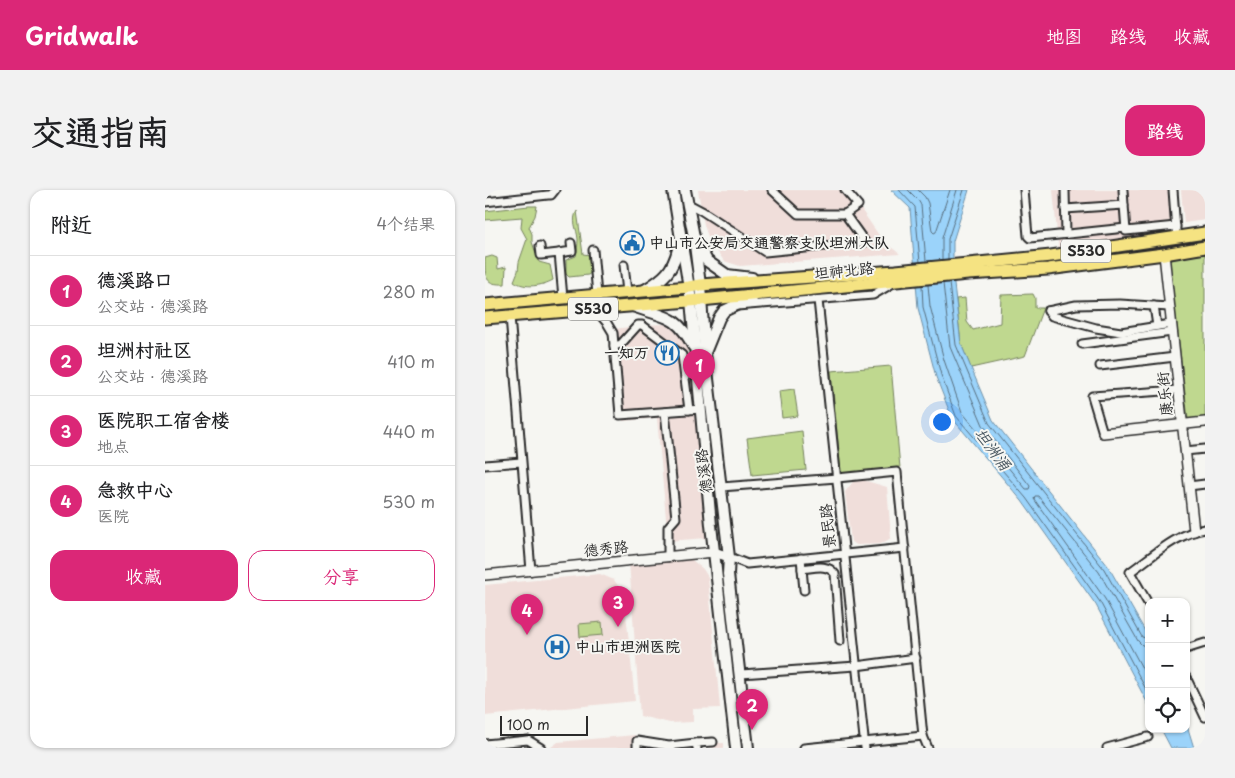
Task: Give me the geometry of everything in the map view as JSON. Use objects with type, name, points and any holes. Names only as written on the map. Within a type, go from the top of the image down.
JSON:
[{"type":"main road","name":"德溪路","points":[[673,190],[680,240],[695,286]]},
{"type":"main road","name":"德溪路","points":[[685,190],[694,237],[703,448],[735,748]]},
{"type":"main road","name":"坦神北路","points":[[485,318],[757,295],[897,276],[968,269],[1051,256],[1176,232],[1205,233]]},
{"type":"main road","points":[[694,237],[707,261],[727,275],[773,281]]},
{"type":"main road","points":[[643,291],[662,280],[675,262],[680,240]]},
{"type":"main road","name":"坦神北路","points":[[968,269],[1047,269],[1205,247]]},
{"type":"main road","name":"坦神北路","points":[[485,305],[695,286],[897,276]]},
{"type":"main road","points":[[630,305],[673,319],[700,354],[724,311],[757,295]]},
{"type":"main road","name":"德溪路","points":[[700,354],[721,487],[729,557],[728,574],[748,748]]},
{"type":"street","points":[[485,202],[551,195],[555,190]]},
{"type":"street","points":[[772,190],[798,214],[845,214],[858,205],[845,190]]},
{"type":"street","points":[[1024,190],[1028,236],[1030,238],[1126,228]]},
{"type":"street","points":[[1065,190],[1066,234]]},
{"type":"street","points":[[1123,190],[1126,231],[1176,232],[1173,190]]},
{"type":"street","points":[[687,203],[702,210],[765,252],[865,242],[845,214]]},
{"type":"street","points":[[1065,209],[1124,205]]},
{"type":"street","points":[[540,246],[541,254],[559,253],[572,251],[571,243]]},
{"type":"street","points":[[593,250],[597,295]]},
{"type":"street","points":[[559,253],[563,298]]},
{"type":"street","name":"康乐街","points":[[1164,254],[1194,531]]},
{"type":"street","points":[[623,264],[627,292]]},
{"type":"street","points":[[732,307],[873,294],[887,288],[897,276]]},
{"type":"street","name":"景民路","points":[[818,300],[864,745]]},
{"type":"street","points":[[1169,307],[1120,304],[1076,305],[1048,311],[1052,316],[1096,328],[1121,332],[1157,326],[1172,328]]},
{"type":"street","points":[[1154,306],[1157,326]]},
{"type":"street","points":[[595,309],[613,333],[620,415],[701,409]]},
{"type":"street","points":[[510,316],[531,571]]},
{"type":"street","points":[[614,346],[621,344],[638,325],[642,325],[682,355],[689,410]]},
{"type":"street","points":[[1082,344],[1172,328]]},
{"type":"street","points":[[1100,366],[1175,357]]},
{"type":"street","points":[[1178,390],[1091,396],[1103,433],[1205,422]]},
{"type":"street","points":[[665,412],[676,518],[668,527],[668,556]]},
{"type":"street","points":[[1185,451],[1205,449]]},
{"type":"street","points":[[485,465],[521,462]]},
{"type":"street","points":[[721,487],[897,472],[923,736],[928,748]]},
{"type":"street","points":[[1189,486],[1205,484]]},
{"type":"street","points":[[1145,598],[1130,572],[1166,546],[1194,531],[1205,529]]},
{"type":"street","points":[[729,557],[747,564],[905,548]]},
{"type":"street","name":"德秀路","points":[[485,575],[714,552],[729,557]]},
{"type":"street","points":[[801,558],[804,590]]},
{"type":"street","points":[[802,570],[826,567],[835,574],[840,641]]},
{"type":"street","points":[[837,604],[850,603]]},
{"type":"street","points":[[1190,648],[1205,643]]},
{"type":"street","points":[[741,674],[856,666],[916,658]]},
{"type":"street","points":[[1190,685],[1205,716]]},
{"type":"street","points":[[804,748],[864,745],[923,736]]},
{"type":"street","points":[[1107,748],[1145,738],[1145,748]]},
{"type":"street","points":[[485,744],[528,740],[541,748]]},
{"type":"street","points":[[637,748],[637,741],[669,746],[697,746],[713,742]]},
{"type":"shaded area","points":[[698,190],[845,190],[883,241],[900,254],[740,266],[724,261],[709,240],[704,225]]},
{"type":"shaded area","points":[[1053,190],[1173,190],[1176,237],[1059,255]]},
{"type":"shaded area","points":[[1181,190],[1205,190],[1205,220],[1184,223]]},
{"type":"shaded area","points":[[667,324],[690,346],[707,538],[668,541],[657,418],[623,421],[615,329]]},
{"type":"shaded area","points":[[856,478],[887,487],[891,538],[881,544],[857,545],[851,542],[845,492]]},
{"type":"shaded area","points":[[686,555],[703,569],[708,577],[720,708],[693,709],[693,722],[670,723],[640,716],[629,561]]},
{"type":"shaded area","name":"中山市坦洲医院","points":[[600,574],[614,580],[624,594],[635,701],[485,716],[485,585]]},
{"type":"shaded area","points":[[635,735],[637,741],[642,742],[724,743],[724,748],[550,748],[558,742]]},
{"type":"green space","points":[[537,206],[535,216],[529,227],[532,234],[532,242],[539,262],[550,265],[553,280],[534,286],[518,284],[514,281],[527,239],[521,228],[522,217],[485,220],[485,211]]},
{"type":"green space","points":[[577,211],[583,254],[590,255],[591,273],[569,277],[566,274],[566,260],[576,256],[578,239],[574,218]]},
{"type":"green space","points":[[1205,254],[1205,417],[1188,419],[1169,259]]},
{"type":"green space","points":[[492,256],[497,258],[498,269],[506,267],[505,284],[493,283],[487,279],[485,258]]},
{"type":"green space","points":[[1033,294],[1035,308],[1043,308],[1025,356],[971,368],[961,344],[956,299],[965,298],[967,322],[973,330],[1000,323],[1001,295]]},
{"type":"green space","points":[[891,366],[900,468],[841,473],[831,371]]},
{"type":"green space","points":[[794,389],[798,416],[782,418],[779,391]]},
{"type":"green space","points":[[802,431],[806,470],[752,475],[747,438]]},
{"type":"green space","points":[[602,622],[603,635],[580,637],[579,624]]},
{"type":"water","name":"坦洲涌","points":[[891,190],[969,190],[953,241],[953,276],[961,344],[993,420],[1108,566],[1145,631],[1145,698],[1096,605],[1022,501],[952,418],[936,377],[918,308],[910,208]]},
{"type":"water","points":[[1163,733],[1189,733],[1194,748],[1171,748]]},
{"type":"place","name":"中山市公安局交通警察支队坦洲大队","points":[[632,243]]},
{"type":"place","name":"一知万","points":[[667,353]]},
{"type":"place","name":"德溪路口","points":[[699,390]]},
{"type":"place","name":"医院职工宿舍楼","points":[[618,627]]},
{"type":"place","name":"急救中心","points":[[527,635]]},
{"type":"place","name":"中山市坦洲医院","points":[[557,647]]},
{"type":"place","name":"坦洲村社区","points":[[752,730]]}]
